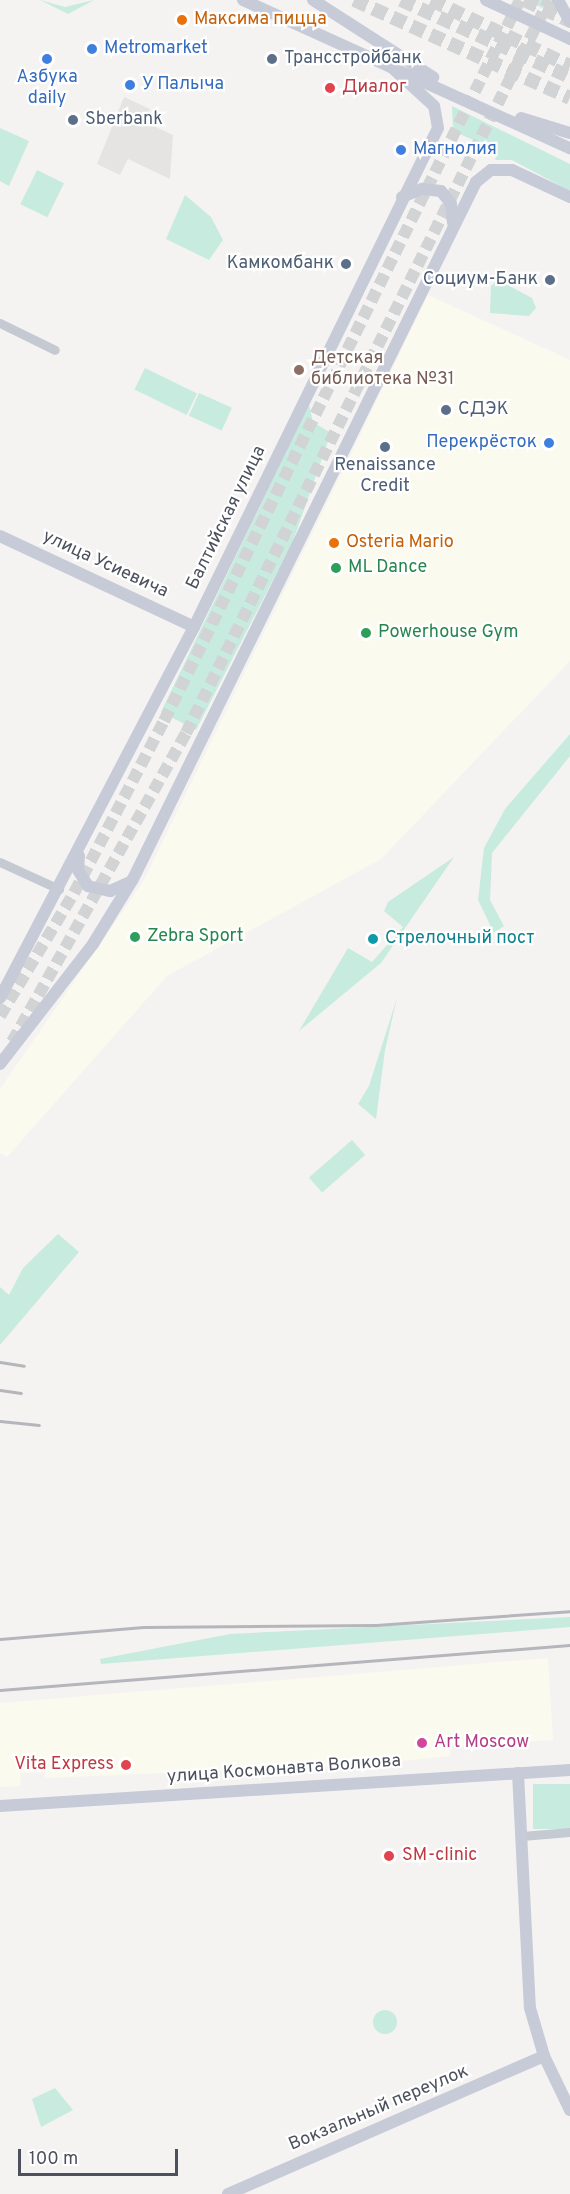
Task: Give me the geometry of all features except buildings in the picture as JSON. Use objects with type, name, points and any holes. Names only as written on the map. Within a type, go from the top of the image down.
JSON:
[{"type":"street","points":[[243,0],[461,95],[570,148]]},
{"type":"street","points":[[313,0],[461,95]]},
{"type":"street","points":[[486,0],[570,39]]},
{"type":"street","points":[[558,0],[570,22]]},
{"type":"street","name":"Балтийская улица","points":[[0,998],[81,847],[194,627],[440,116],[387,63]]},
{"type":"street","points":[[491,109],[570,133]]},
{"type":"street","points":[[0,1064],[93,944],[133,879],[476,182],[491,170],[522,173],[570,198]]},
{"type":"street","points":[[398,201],[412,190],[441,191],[452,204],[451,230]]},
{"type":"street","points":[[0,323],[55,350]]},
{"type":"street","name":"улица Усиевича","points":[[0,536],[194,627]]},
{"type":"street","points":[[81,847],[78,870],[88,886],[110,891],[133,879]]},
{"type":"street","points":[[0,862],[59,889]]},
{"type":"street","name":"улица Космонавта Волкова","points":[[0,1806],[570,1770]]},
{"type":"street","points":[[518,1773],[530,2008],[544,2056],[570,2110]]},
{"type":"street","points":[[522,1836],[570,1832]]},
{"type":"street","name":"Вокзальный переулок","points":[[228,2194],[544,2056]]},
{"type":"shaded area","points":[[124,97],[150,109],[145,122],[173,135],[170,179],[128,159],[120,175],[97,164]]},
{"type":"shaded area","points":[[428,295],[570,360],[570,661],[381,859],[167,976],[7,1157],[0,1153],[0,1089],[143,882]]},
{"type":"shaded area","points":[[548,1658],[553,1740],[450,1747],[450,1756],[361,1765],[45,1778],[45,1772],[20,1773],[21,1786],[0,1787],[0,1703]]},
{"type":"green space","points":[[40,0],[65,7],[94,0],[68,14]]},
{"type":"green space","points":[[524,0],[553,0],[557,14]]},
{"type":"green space","points":[[452,106],[570,164],[570,191],[512,160],[495,160],[498,151],[453,131]]},
{"type":"green space","points":[[0,128],[29,141],[9,186],[0,181]]},
{"type":"green space","points":[[37,170],[64,183],[47,217],[20,204]]},
{"type":"green space","points":[[185,195],[211,217],[223,240],[209,260],[166,239]]},
{"type":"green space","points":[[498,280],[532,298],[536,308],[529,316],[490,313],[491,286]]},
{"type":"green space","points":[[145,368],[197,393],[187,415],[134,390]]},
{"type":"green space","points":[[199,393],[232,408],[222,430],[189,416]]},
{"type":"green space","points":[[309,404],[313,422],[331,433],[293,541],[196,730],[161,712]]},
{"type":"green space","points":[[570,734],[570,756],[492,853],[490,900],[504,926],[494,933],[478,900],[484,848],[505,809]]},
{"type":"green space","points":[[454,857],[381,963],[299,1031],[348,948],[372,962],[403,927],[384,911],[388,902]]},
{"type":"green space","points":[[397,998],[385,1050],[376,1119],[358,1104],[369,1086]]},
{"type":"green space","points":[[352,1140],[365,1155],[322,1192],[309,1177]]},
{"type":"green space","points":[[58,1234],[79,1252],[0,1345],[0,1287],[9,1295],[23,1268]]},
{"type":"green space","points":[[570,1617],[570,1627],[101,1664],[100,1659],[230,1634]]},
{"type":"green space","points":[[533,1784],[570,1784],[570,1829],[533,1829]]},
{"type":"green space","points":[[385,2010],[393,2014],[397,2022],[393,2030],[385,2034],[377,2030],[373,2022],[377,2014]]},
{"type":"green space","points":[[55,2088],[73,2110],[41,2127],[32,2099]]},
{"type":"tunnel","points":[[354,0],[570,98]]},
{"type":"tunnel","points":[[401,0],[570,77]]},
{"type":"tunnel","points":[[431,0],[570,66]]},
{"type":"tunnel","points":[[0,1016],[74,893],[164,721],[520,0]]},
{"type":"tunnel","points":[[524,0],[570,21]]},
{"type":"tunnel","points":[[12,1042],[186,733],[549,0]]},
{"type":"railway","points":[[0,1362],[24,1366]]},
{"type":"railway","points":[[0,1390],[21,1393]]},
{"type":"railway","points":[[0,1421],[39,1425]]},
{"type":"railway","points":[[0,1639],[144,1627],[376,1625],[570,1611]]},
{"type":"railway","points":[[0,1690],[570,1645]]},
{"type":"place","name":"Максима пицца","points":[[182,20]]},
{"type":"place","name":"Metromarket","points":[[92,49]]},
{"type":"place","name":"Азбука daily","points":[[47,59]]},
{"type":"place","name":"Трансстройбанк","points":[[272,59]]},
{"type":"place","name":"У Палыча","points":[[130,85]]},
{"type":"place","name":"Диалог","points":[[330,88]]},
{"type":"place","name":"Sberbank","points":[[73,120]]},
{"type":"place","name":"Магнолия","points":[[401,150]]},
{"type":"place","name":"Камкомбанк","points":[[346,264]]},
{"type":"place","name":"Социум-Банк","points":[[550,280]]},
{"type":"place","name":"Детская библиотека №31","points":[[299,370]]},
{"type":"place","name":"СДЭК","points":[[446,410]]},
{"type":"place","name":"Перекрёсток","points":[[549,443]]},
{"type":"place","name":"Renaissance Credit","points":[[385,447]]},
{"type":"place","name":"Osteria Mario","points":[[334,543]]},
{"type":"place","name":"ML Dance","points":[[336,568]]},
{"type":"place","name":"Powerhouse Gym","points":[[366,633]]},
{"type":"place","name":"Zebra Sport","points":[[135,937]]},
{"type":"place","name":"Стрелочный пост","points":[[373,939]]},
{"type":"place","name":"Art Moscow","points":[[422,1743]]},
{"type":"place","name":"Vita Express","points":[[126,1765]]},
{"type":"place","name":"SM-clinic","points":[[389,1856]]}]
